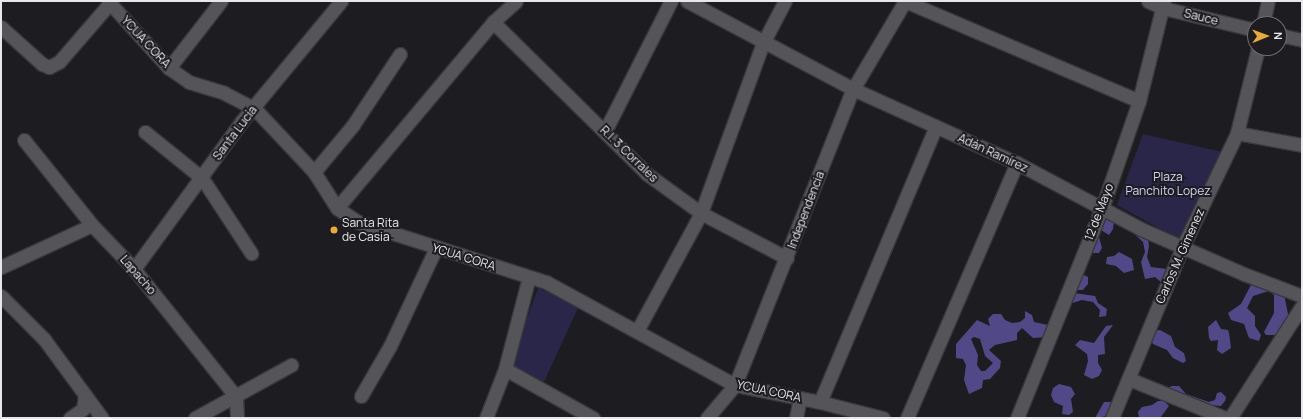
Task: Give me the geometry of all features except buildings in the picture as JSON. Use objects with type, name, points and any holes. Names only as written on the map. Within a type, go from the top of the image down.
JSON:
[{"type":"street","points":[[169,68],[221,1]]},
{"type":"street","name":"Santa Lucía","points":[[134,269],[202,178],[240,122],[254,108],[341,1]]},
{"type":"street","points":[[337,208],[494,22],[516,1]]},
{"type":"street","points":[[605,131],[672,1]]},
{"type":"street","name":"Adán Ramírez","points":[[687,1],[763,43],[853,89],[1017,163],[1182,248],[1302,296]]},
{"type":"street","points":[[637,331],[701,213],[763,43],[784,1]]},
{"type":"street","points":[[905,1],[1139,102]]},
{"type":"street","name":"Independencia","points":[[707,418],[735,385],[787,258],[853,89],[905,1]]},
{"type":"street","name":"Sauce","points":[[1148,1],[1164,4],[1247,28]]},
{"type":"street","points":[[1265,16],[1268,1]]},
{"type":"street","points":[[1,27],[42,64],[49,67],[59,62],[109,2]]},
{"type":"street","name":"YCUA CORA","points":[[109,2],[169,68],[189,82],[224,93],[254,108],[314,172],[337,208],[368,227],[529,277],[564,291],[735,385],[820,402],[883,418]]},
{"type":"street","name":"12 de Mayo","points":[[1017,418],[1102,208],[1139,102],[1164,4]]},
{"type":"street","name":"R.I. 3 Corrales","points":[[494,22],[647,174],[701,213],[787,258]]},
{"type":"street","points":[[1287,37],[1302,40]]},
{"type":"street","points":[[314,172],[353,125],[400,54]]},
{"type":"street","name":"Carlos M. Gimenez","points":[[1112,418],[1129,380],[1182,248],[1237,133],[1256,56]]},
{"type":"street","points":[[820,402],[936,126]]},
{"type":"street","points":[[145,132],[202,178],[251,253]]},
{"type":"street","points":[[1237,133],[1302,145]]},
{"type":"street","name":"Lapacho","points":[[24,140],[92,226],[134,269],[236,397]]},
{"type":"street","points":[[907,418],[1017,163]]},
{"type":"street","points":[[3,261],[92,226]]},
{"type":"street","points":[[361,396],[398,331],[436,248]]},
{"type":"street","points":[[486,418],[506,369],[529,277]]},
{"type":"street","points":[[1,296],[44,339],[102,418]]},
{"type":"street","points":[[1230,418],[1302,306]]},
{"type":"street","points":[[195,418],[236,397],[291,365]]},
{"type":"street","points":[[506,369],[593,418]]},
{"type":"street","points":[[1129,380],[1226,418]]},
{"type":"street","points":[[70,418],[83,409],[85,395]]},
{"type":"street","points":[[236,397],[238,418]]},
{"type":"street","points":[[796,418],[800,398]]},
{"type":"green space","name":"Plaza Panchito Lopez","points":[[1143,134],[1227,153],[1187,244],[1117,205]]},
{"type":"green space","points":[[538,288],[579,306],[543,384],[509,367]]},
{"type":"shaded area","points":[[1106,215],[1114,221],[1113,229],[1109,235],[1101,230],[1099,237],[1102,248],[1099,253],[1092,253],[1091,246]]},
{"type":"shaded area","points":[[1130,230],[1148,239],[1149,246],[1147,257],[1151,267],[1167,269],[1161,282],[1155,277],[1145,279],[1141,262],[1145,252],[1143,242]]},
{"type":"shaded area","points":[[1119,252],[1132,259],[1134,270],[1124,273],[1116,266],[1106,264],[1107,257],[1114,256]]},
{"type":"shaded area","points":[[1082,274],[1088,277],[1088,284],[1083,290],[1076,290],[1079,277]]},
{"type":"shaded area","points":[[1253,281],[1284,294],[1289,319],[1277,335],[1266,335],[1264,332],[1274,313],[1274,295],[1269,291],[1253,296],[1247,308],[1255,316],[1255,326],[1261,335],[1259,341],[1249,338],[1244,324],[1231,320],[1228,313],[1241,304]]},
{"type":"shaded area","points":[[1074,293],[1095,296],[1098,303],[1107,309],[1106,316],[1099,317],[1100,310],[1093,302],[1082,300],[1069,304]]},
{"type":"shaded area","points":[[1025,311],[1032,315],[1034,322],[1048,325],[1047,337],[1033,338],[1022,328],[1017,333],[1017,340],[995,345],[989,350],[1001,361],[1000,368],[990,379],[983,380],[982,388],[969,394],[964,380],[966,365],[963,359],[956,358],[956,344],[977,320],[990,326],[988,319],[993,314],[1001,314],[1005,320],[1012,323],[1020,322],[1025,318]],"holes":[[[974,337],[980,339],[985,356],[993,363],[985,371],[981,371],[977,365],[978,355],[971,339]]]},
{"type":"shaded area","points":[[1216,320],[1221,329],[1228,330],[1229,333],[1231,348],[1222,354],[1217,350],[1218,340],[1211,341],[1209,338],[1208,327]]},
{"type":"shaded area","points":[[1113,325],[1104,337],[1105,354],[1098,355],[1098,363],[1102,370],[1099,376],[1092,379],[1084,375],[1088,361],[1087,354],[1075,345],[1080,340],[1094,343],[1106,326]]},
{"type":"shaded area","points":[[1160,330],[1171,336],[1175,347],[1184,353],[1186,361],[1183,363],[1173,358],[1167,350],[1153,344],[1150,338],[1153,331]]},
{"type":"shaded area","points":[[1059,384],[1071,387],[1075,394],[1071,399],[1073,412],[1069,415],[1062,414],[1063,406],[1054,402],[1051,395],[1053,388]]},
{"type":"shaded area","points":[[1172,386],[1179,386],[1186,394],[1209,402],[1215,400],[1217,393],[1221,392],[1226,397],[1221,406],[1210,405],[1168,388]]},
{"type":"shaded area","points":[[1158,401],[1164,401],[1169,406],[1160,418],[1139,418],[1138,412],[1142,407],[1152,405]]},
{"type":"shaded area","points":[[1104,402],[1111,402],[1107,416],[1095,418]]},
{"type":"place","name":"Santa Rita de Casia","points":[[334,230]]}]
